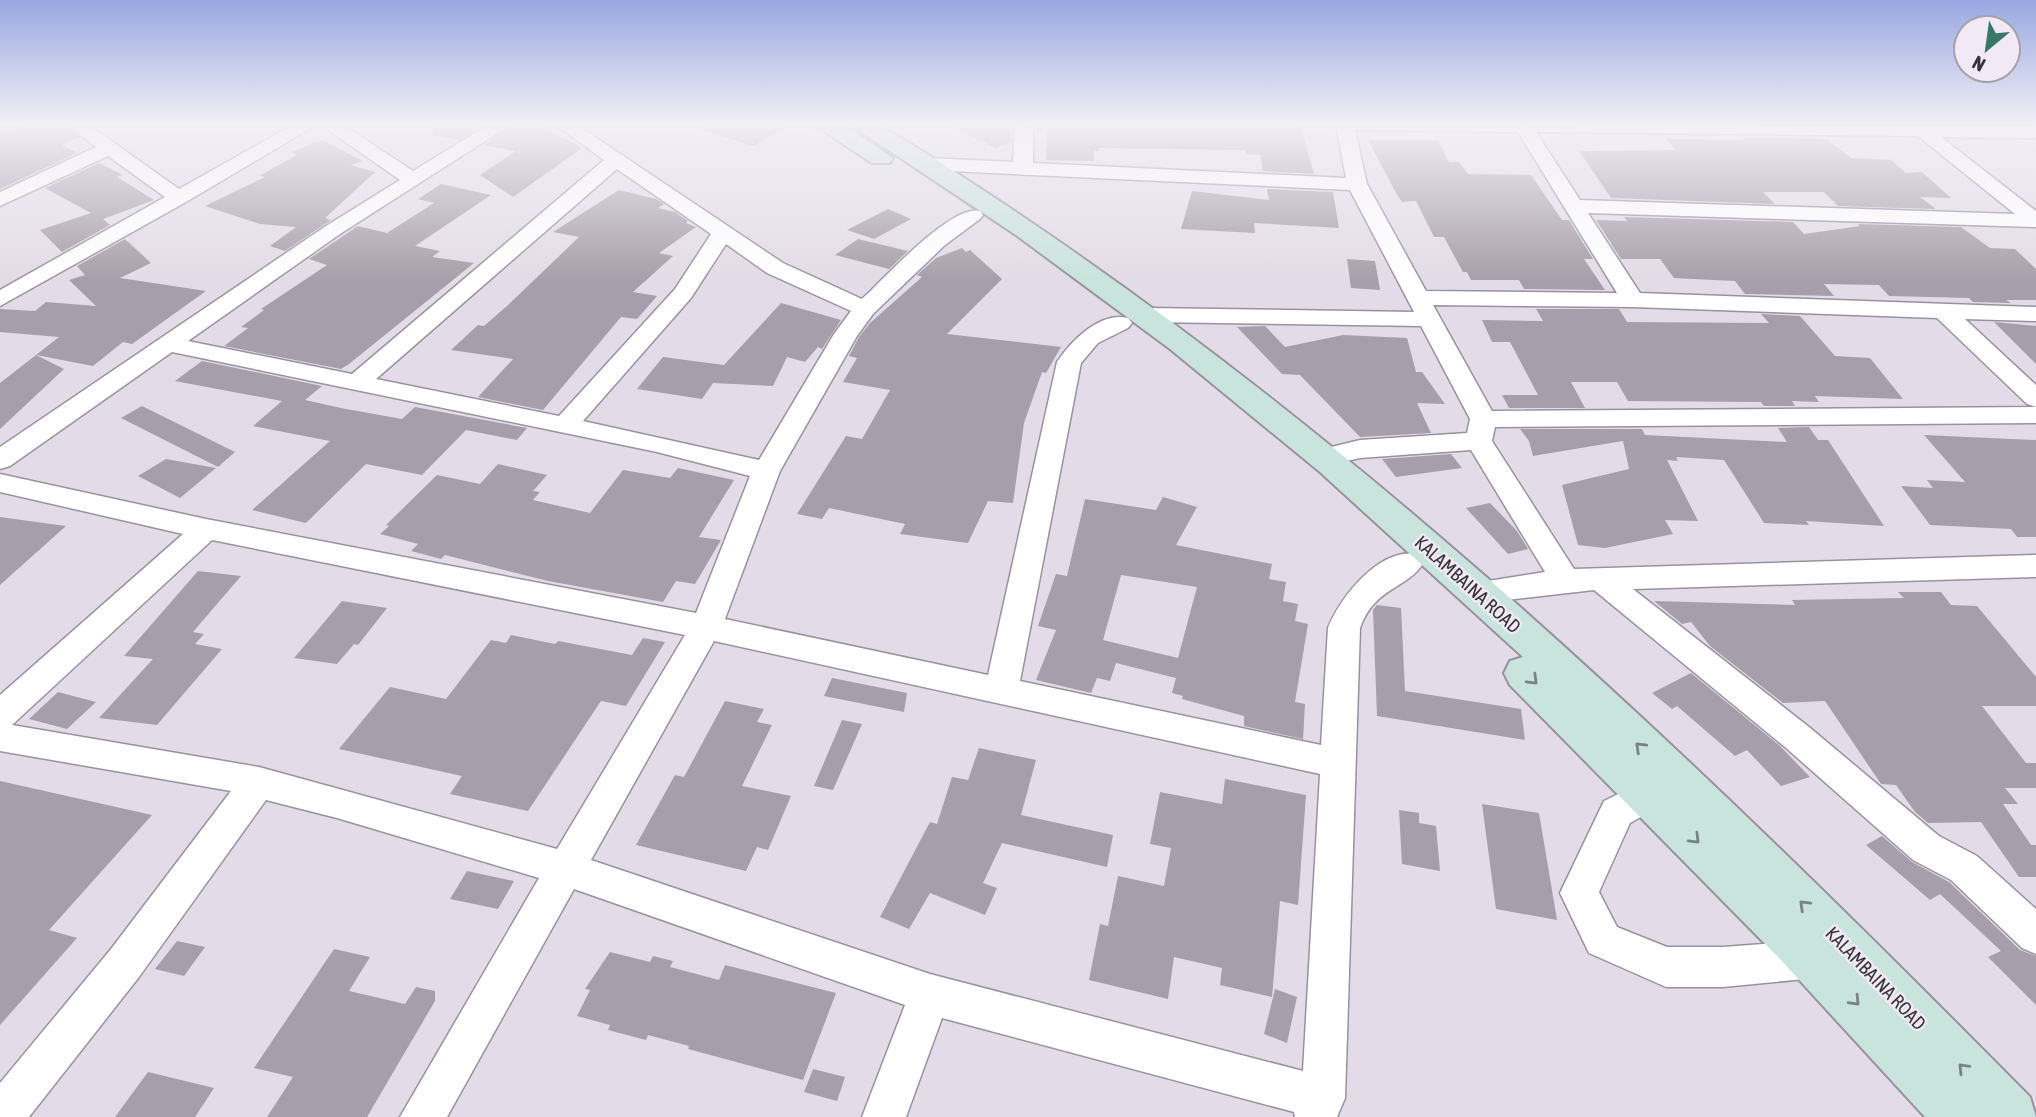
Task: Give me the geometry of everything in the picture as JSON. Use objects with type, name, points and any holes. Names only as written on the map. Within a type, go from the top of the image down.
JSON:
[{"type":"main road","name":"KALAMBAINA ROAD","points":[[911,177],[1019,243],[1134,319],[1325,457],[1480,592],[1832,932],[2010,1117]]},
{"type":"main road","name":"KALAMBAINA ROAD","points":[[948,177],[1039,237],[1451,599],[1815,959],[1964,1117]]},
{"type":"street","points":[[0,200],[48,177]]},
{"type":"street","points":[[150,177],[179,198]]},
{"type":"street","points":[[0,299],[216,177]]},
{"type":"street","points":[[0,460],[166,344],[415,177]]},
{"type":"street","points":[[359,381],[596,177]]},
{"type":"street","points":[[640,177],[724,231],[775,268],[865,309]]},
{"type":"street","points":[[1222,177],[1357,184]]},
{"type":"street","points":[[1356,177],[1424,309],[1481,430],[1565,580]]},
{"type":"street","points":[[1554,177],[1633,300]]},
{"type":"street","points":[[1981,177],[2036,221]]},
{"type":"street","points":[[1571,206],[2036,221]]},
{"type":"street","points":[[422,1117],[706,628],[766,471],[846,334],[865,309],[937,240],[973,215]]},
{"type":"street","points":[[566,424],[683,293],[724,231]]},
{"type":"street","points":[[1001,691],[1069,362],[1090,338],[1134,319],[1633,300],[2036,314]]},
{"type":"street","points":[[1945,312],[2036,399]]},
{"type":"street","points":[[166,344],[566,424],[766,471]]},
{"type":"street","points":[[1325,457],[1481,430],[2036,415]]},
{"type":"street","points":[[0,483],[206,529],[706,628],[1338,763]]},
{"type":"street","points":[[0,715],[206,529]]},
{"type":"street","points":[[0,737],[76,747],[259,782],[337,802],[565,869],[930,994],[1319,1107],[1344,628],[1351,606],[1366,590],[1409,562]]},
{"type":"street","points":[[1480,592],[1599,578],[2036,566]]},
{"type":"street","points":[[1599,578],[1797,737],[1926,848],[1964,868],[2036,935]]},
{"type":"street","points":[[1,1117],[134,952],[259,782]]},
{"type":"street","points":[[1649,794],[1617,812],[1579,893],[1604,940],[1666,967],[1723,967],[1815,959]]},
{"type":"street","points":[[884,1117],[930,994]]},
{"type":"building","points":[[0,177],[25,177],[0,189]]},
{"type":"building","points":[[68,177],[117,177],[154,200],[103,219],[110,225],[62,252],[40,230],[91,213],[45,188]]},
{"type":"building","points":[[265,177],[369,177],[325,218],[331,220],[285,251],[270,246],[296,227],[260,224],[205,206]]},
{"type":"building","points":[[483,177],[541,177],[513,197]]},
{"type":"building","points":[[1388,177],[1532,177],[1562,220],[1569,220],[1593,259],[1584,259],[1605,290],[1524,289],[1519,280],[1471,280],[1467,272],[1463,272],[1444,237],[1434,237],[1416,201],[1402,202]]},
{"type":"building","points":[[1597,177],[1928,177],[1951,198],[1920,197],[1936,209],[1838,206],[1824,192],[1763,192],[1775,204],[1611,198]]},
{"type":"building","points":[[441,184],[491,195],[415,246],[440,251],[432,257],[474,263],[349,364],[341,369],[224,346],[248,328],[241,327],[264,310],[261,309],[327,265],[309,259],[358,226],[387,233],[434,203],[418,199]]},
{"type":"building","points":[[1267,189],[1333,192],[1339,228],[1254,223],[1255,233],[1181,229],[1192,191],[1269,200]]},
{"type":"building","points":[[619,190],[656,199],[664,204],[658,208],[675,212],[688,221],[686,223],[696,227],[659,253],[673,256],[633,292],[657,296],[637,319],[621,317],[543,410],[478,397],[513,359],[451,350],[478,325],[484,326],[507,306],[579,237],[553,232]]},
{"type":"building","points":[[888,209],[911,219],[874,239],[847,230]]},
{"type":"building","points":[[1624,217],[1793,222],[1804,234],[1860,226],[1858,224],[1961,227],[1990,248],[2015,249],[2036,269],[2036,300],[2006,300],[2011,303],[1973,302],[1969,298],[1889,296],[1879,285],[1824,284],[1834,296],[1745,294],[1735,281],[1674,278],[1660,259],[1621,259],[1596,220],[1627,221]]},
{"type":"building","points":[[125,239],[151,263],[120,278],[206,291],[132,344],[123,342],[93,366],[36,355],[59,337],[0,332],[0,309],[35,311],[46,302],[96,306],[69,280],[85,275],[77,266]]},
{"type":"building","points":[[858,239],[908,251],[889,269],[835,255]]},
{"type":"building","points":[[962,248],[966,252],[970,250],[1002,279],[947,334],[1061,347],[1046,373],[1042,372],[1024,423],[1013,503],[988,501],[968,543],[900,534],[905,524],[829,508],[822,519],[797,514],[846,436],[862,439],[890,390],[843,382],[857,358],[849,356],[859,337],[870,323],[922,277],[917,275],[936,258]]},
{"type":"building","points":[[1347,259],[1375,261],[1380,290],[1351,288]]},
{"type":"building","points":[[781,303],[841,320],[822,349],[818,347],[805,362],[787,357],[773,386],[713,383],[702,399],[637,389],[663,357],[724,365]]},
{"type":"building","points":[[1536,309],[1619,309],[1627,322],[1769,323],[1761,314],[1800,316],[1835,356],[1870,358],[1903,399],[1815,396],[1819,402],[1792,401],[1795,406],[1764,406],[1761,402],[1628,401],[1617,382],[1571,382],[1585,408],[1509,408],[1502,395],[1538,395],[1510,342],[1492,342],[1482,320],[1543,321]]},
{"type":"building","points":[[1994,322],[2036,326],[2036,364]]},
{"type":"building","points":[[1265,326],[1285,347],[1343,335],[1407,338],[1416,372],[1422,372],[1445,404],[1417,403],[1431,433],[1360,437],[1300,375],[1282,374],[1237,327]]},
{"type":"building","points":[[36,355],[64,369],[0,429],[0,383]]},
{"type":"building","points":[[202,361],[322,386],[305,400],[341,408],[402,419],[415,407],[527,428],[517,440],[466,430],[422,475],[366,464],[306,523],[252,510],[330,441],[253,426],[282,401],[175,381]]},
{"type":"building","points":[[142,406],[235,452],[218,467],[121,418]]},
{"type":"building","points":[[1809,427],[1818,440],[1828,440],[1884,526],[1806,521],[1809,525],[1764,523],[1724,460],[1676,457],[1678,461],[1667,460],[1698,521],[1665,520],[1673,534],[1605,548],[1578,545],[1562,485],[1629,469],[1623,441],[1533,456],[1529,441],[1520,429],[1642,429],[1645,435],[1787,442],[1778,428]]},
{"type":"building","points":[[1924,435],[2036,440],[2036,537],[2017,537],[2011,529],[1930,525],[1901,486],[1933,488],[1927,480],[1965,482]]},
{"type":"building","points":[[1451,454],[1462,468],[1396,477],[1382,459]]},
{"type":"building","points":[[166,459],[216,468],[180,498],[138,476]]},
{"type":"building","points":[[498,464],[547,475],[533,491],[540,492],[533,500],[590,513],[623,470],[670,478],[678,468],[734,480],[699,537],[721,540],[695,584],[676,581],[663,602],[548,581],[445,555],[441,559],[411,551],[418,544],[380,534],[437,475],[480,484]]},
{"type":"building","points":[[1163,497],[1197,507],[1176,545],[1272,564],[1269,579],[1286,582],[1283,601],[1298,604],[1295,621],[1308,624],[1295,702],[1305,704],[1303,739],[1244,726],[1244,716],[1182,699],[1183,696],[1172,693],[1176,678],[1116,663],[1110,681],[1097,678],[1091,693],[1036,680],[1056,630],[1038,626],[1056,574],[1067,576],[1085,499],[1156,510]],"holes":[[[1121,575],[1197,587],[1178,658],[1103,640]]]},
{"type":"building","points":[[1490,503],[1517,531],[1528,549],[1508,554],[1466,508]]},
{"type":"building","points":[[0,517],[66,526],[0,585]]},
{"type":"building","points":[[198,571],[241,576],[193,632],[204,634],[195,644],[222,649],[157,725],[99,718],[153,659],[124,656]]},
{"type":"building","points":[[1898,592],[1941,592],[1951,605],[1977,606],[2036,677],[2036,706],[1982,706],[2026,763],[2036,763],[2036,788],[2005,788],[2018,804],[2003,804],[2031,845],[2036,845],[2036,877],[2019,877],[1981,822],[1928,823],[1915,812],[1896,785],[1881,784],[1825,701],[1783,703],[1710,646],[1691,622],[1682,624],[1654,601],[1795,605],[1792,600],[1904,598]]},
{"type":"building","points":[[342,601],[387,608],[358,645],[354,644],[337,664],[294,658]]},
{"type":"building","points":[[1377,605],[1401,608],[1405,691],[1521,709],[1525,740],[1377,716],[1373,610]]},
{"type":"building","points":[[511,635],[632,655],[643,638],[665,642],[626,706],[601,701],[528,811],[450,794],[462,776],[339,749],[390,687],[446,699],[491,640],[506,643]]},
{"type":"building","points":[[1691,673],[1779,745],[1810,777],[1781,786],[1747,750],[1735,756],[1677,706],[1672,709],[1652,693]]},
{"type":"building","points":[[832,678],[907,693],[904,712],[824,696]]},
{"type":"building","points":[[58,692],[96,702],[67,729],[29,719]]},
{"type":"building","points":[[725,701],[764,709],[757,722],[772,725],[742,786],[791,796],[768,850],[757,847],[746,871],[636,845],[675,775],[684,777]]},
{"type":"building","points":[[842,720],[862,724],[833,790],[814,786]]},
{"type":"building","points":[[979,748],[1036,760],[1021,815],[1113,835],[1107,867],[1002,843],[983,883],[997,888],[985,915],[930,893],[909,929],[880,917],[930,822],[937,824],[952,777],[968,780]]},
{"type":"building","points":[[1225,779],[1306,795],[1298,905],[1280,901],[1272,997],[1220,985],[1222,968],[1174,957],[1168,999],[1089,980],[1100,924],[1108,926],[1118,876],[1164,886],[1171,848],[1150,844],[1160,792],[1222,804]]},
{"type":"building","points":[[0,781],[152,815],[49,930],[77,938],[0,1025]]},
{"type":"building","points":[[1482,804],[1539,813],[1557,920],[1496,909]]},
{"type":"building","points":[[1399,810],[1419,813],[1419,823],[1436,826],[1440,871],[1402,864]]},
{"type":"building","points":[[1882,836],[1912,862],[1949,882],[2020,950],[2036,956],[2036,1005],[1988,957],[2001,951],[1940,894],[1930,900],[1866,845]]},
{"type":"building","points":[[467,871],[514,881],[498,909],[450,899]]},
{"type":"building","points":[[177,941],[205,947],[184,976],[155,969]]},
{"type":"building","points":[[334,949],[370,957],[349,991],[405,1004],[416,987],[435,991],[435,1001],[367,1117],[267,1117],[293,1077],[254,1068]]},
{"type":"building","points":[[610,952],[650,962],[653,956],[673,961],[670,967],[719,980],[725,965],[836,993],[803,1080],[688,1049],[689,1046],[648,1035],[646,1040],[608,1030],[610,1025],[577,1016],[590,990],[585,989]]},
{"type":"building","points":[[1275,989],[1297,997],[1287,1043],[1264,1034]]},
{"type":"building","points":[[813,1069],[845,1077],[837,1101],[804,1092]]},
{"type":"building","points":[[148,1072],[214,1088],[195,1117],[115,1117]]}]
